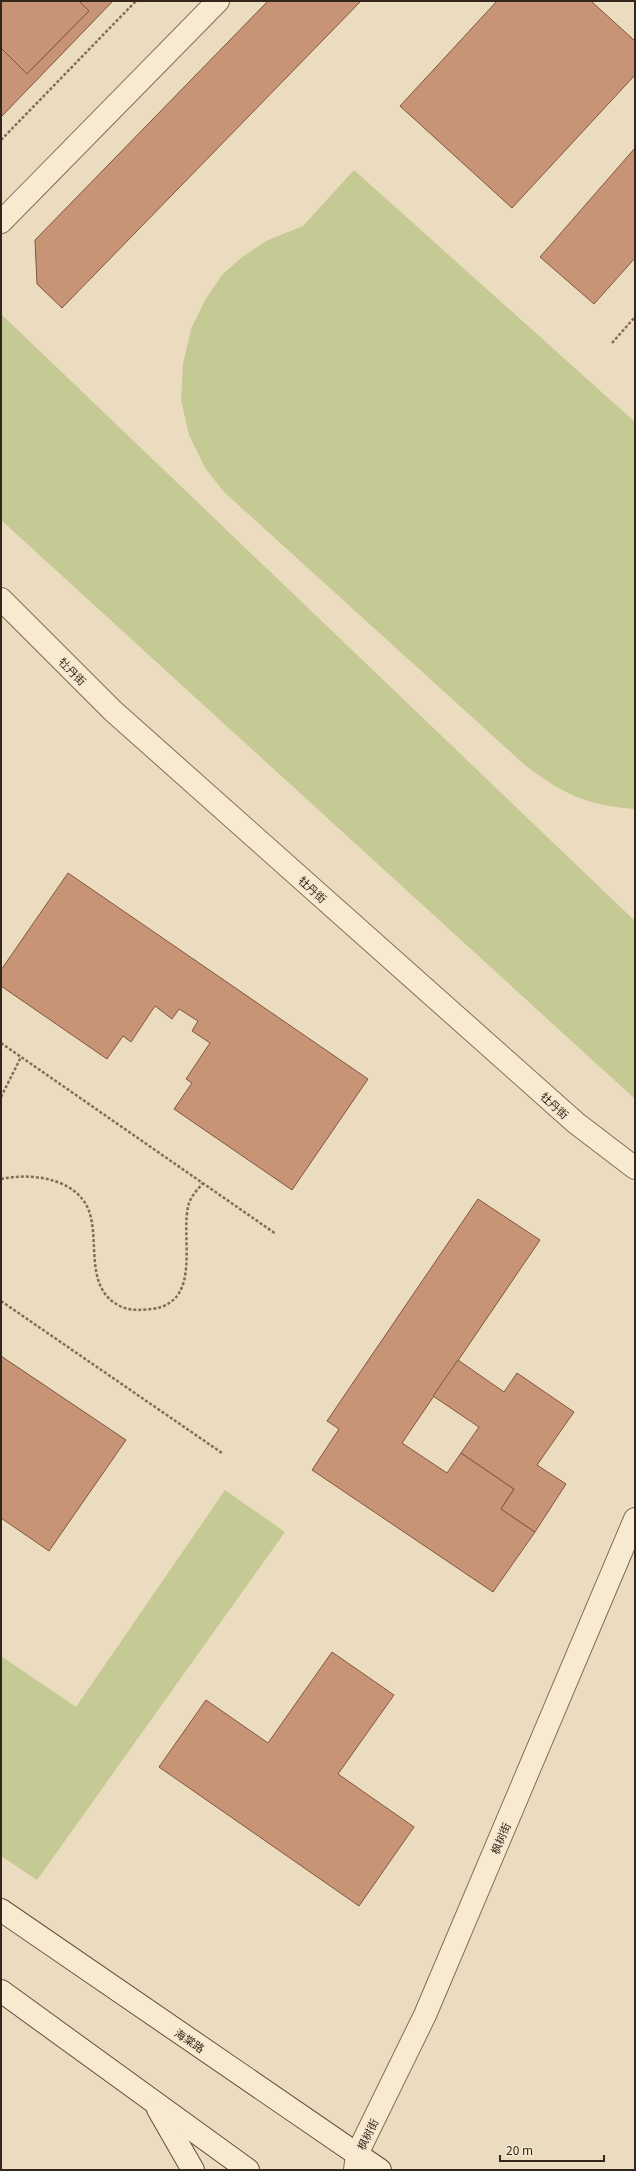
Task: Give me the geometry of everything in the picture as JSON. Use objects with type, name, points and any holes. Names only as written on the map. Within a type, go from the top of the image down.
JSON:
[{"type":"street","points":[[1,222],[218,1]]},
{"type":"street","name":"牡丹街","points":[[1,599],[119,716],[576,1123],[635,1168]]},
{"type":"street","name":"枫树街","points":[[338,2170],[356,2162],[425,2015],[635,1518]]},
{"type":"street","name":"海棠路","points":[[1,1910],[356,2162],[380,2170]]},
{"type":"street","points":[[1,1991],[248,2170]]},
{"type":"street","points":[[154,2103],[193,2170]]},
{"type":"path","points":[[1,140],[136,1]]},
{"type":"path","points":[[612,342],[635,317]]},
{"type":"path","points":[[1,1043],[276,1234]]},
{"type":"path","points":[[1,1096],[21,1057]]},
{"type":"path","points":[[1,1179],[28,1177],[54,1179],[72,1190],[84,1200],[92,1218],[95,1264],[100,1285],[110,1299],[123,1307],[139,1311],[157,1308],[171,1302],[183,1287],[187,1273],[187,1218],[190,1202],[203,1184]]},
{"type":"path","points":[[1,1301],[222,1453]]},
{"type":"green space","points":[[354,170],[635,422],[635,809],[603,805],[577,797],[553,784],[526,766],[224,492],[205,468],[189,435],[181,400],[183,364],[191,329],[205,300],[222,275],[242,257],[268,240],[303,226]]},
{"type":"green space","points":[[1,314],[635,921],[635,1099],[1,520]]},
{"type":"green space","points":[[225,1490],[285,1532],[37,1880],[1,1856],[1,1656],[76,1707]]},
{"type":"building","points":[[1,1],[79,1],[89,11],[27,74],[1,48]]},
{"type":"building","points":[[79,1],[113,1],[1,117],[1,48],[27,74],[89,11]]},
{"type":"building","points":[[268,1],[361,1],[62,308],[37,284],[35,240]]},
{"type":"building","points":[[497,1],[591,1],[635,41],[635,75],[512,208],[400,106]]},
{"type":"building","points":[[635,148],[635,258],[594,304],[540,257]]},
{"type":"building","points":[[68,873],[368,1079],[292,1190],[174,1109],[192,1083],[186,1079],[210,1043],[192,1031],[198,1021],[179,1009],[172,1019],[155,1006],[131,1042],[123,1036],[107,1059],[1,986],[1,970]]},
{"type":"building","points":[[478,1199],[540,1240],[402,1443],[447,1473],[461,1453],[514,1489],[501,1509],[535,1532],[493,1592],[312,1470],[339,1429],[327,1421]]},
{"type":"building","points":[[1,1356],[126,1440],[49,1551],[1,1518]]},
{"type":"building","points":[[458,1360],[504,1392],[517,1373],[574,1412],[537,1465],[566,1484],[535,1532],[501,1509],[514,1489],[461,1453],[479,1427],[433,1396]]},
{"type":"building","points":[[332,1652],[394,1695],[338,1774],[414,1827],[359,1906],[159,1767],[206,1700],[268,1743]]}]
